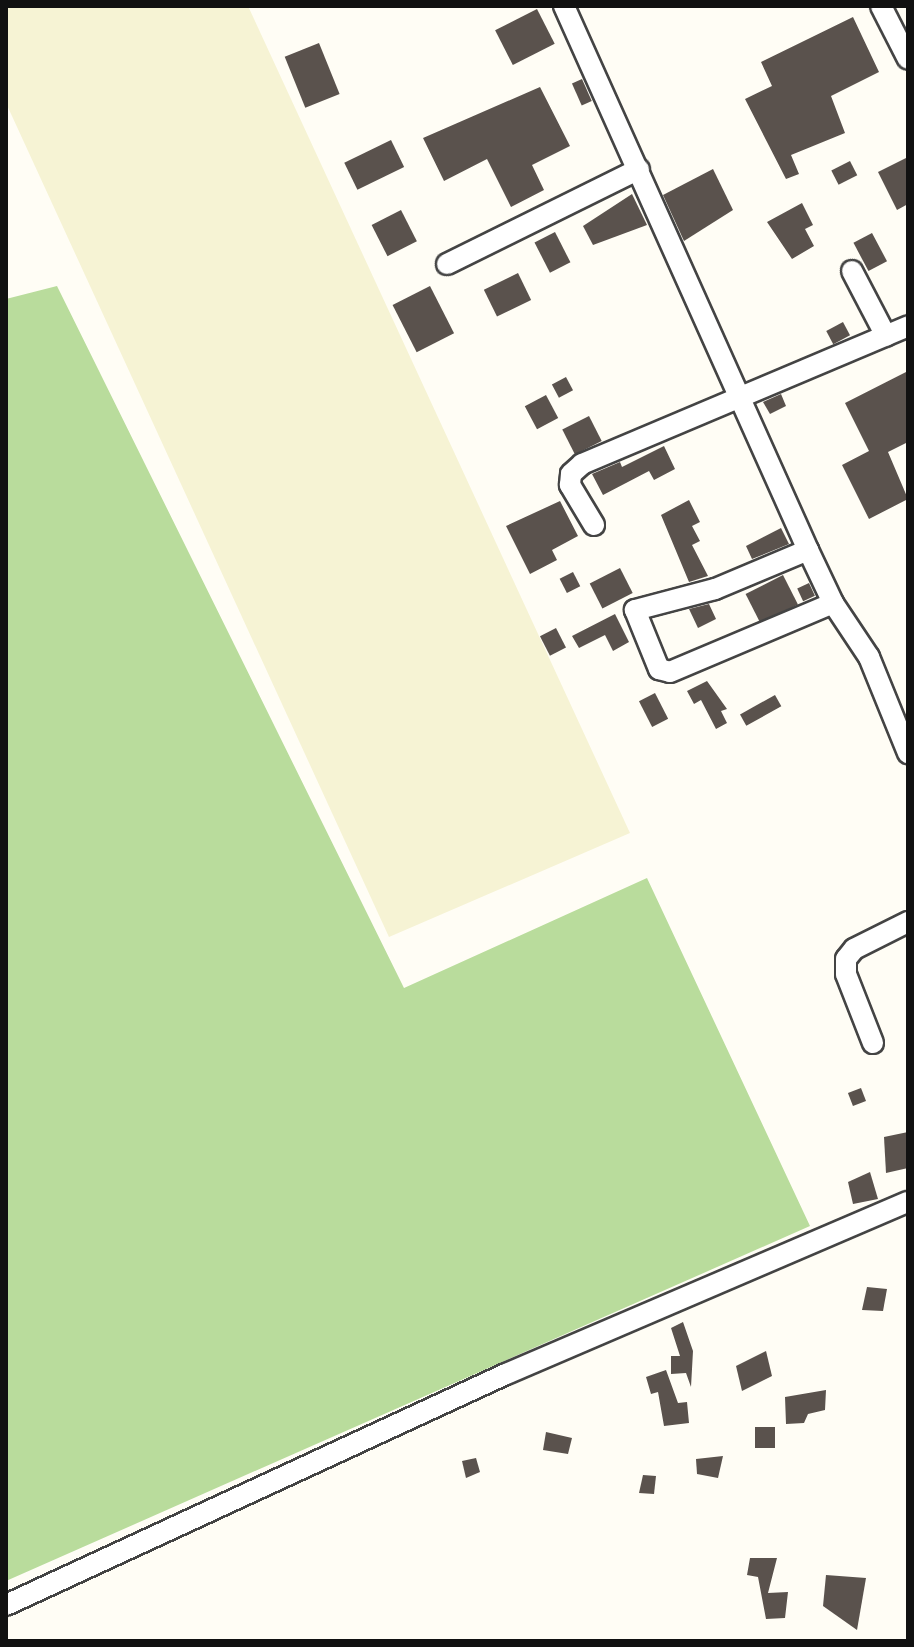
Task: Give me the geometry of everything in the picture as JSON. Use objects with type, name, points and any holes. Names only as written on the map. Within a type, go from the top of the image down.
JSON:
[{"type":"street","points":[[564,6],[808,550],[833,603],[869,657],[908,753]]},
{"type":"street","points":[[881,6],[908,59]]},
{"type":"street","points":[[447,264],[639,169]]},
{"type":"street","points":[[852,271],[886,336]]},
{"type":"street","points":[[594,525],[570,485],[575,469],[630,442],[741,400],[908,326]]},
{"type":"street","points":[[808,550],[715,589],[635,610],[659,669],[670,672],[833,603]]},
{"type":"street","points":[[873,1043],[846,974],[846,959],[854,949],[908,922]]},
{"type":"street","points":[[6,1605],[506,1374],[908,1202]]},
{"type":"shaded area","points":[[6,6],[248,6],[630,833],[389,937],[6,103]]},
{"type":"green space","points":[[57,286],[404,988],[647,878],[810,1226],[6,1581],[6,299]]},
{"type":"building","points":[[537,9],[555,44],[513,65],[495,30]]},
{"type":"building","points":[[853,17],[879,72],[831,96],[845,133],[791,155],[799,174],[786,179],[745,99],[772,86],[761,62]]},
{"type":"building","points":[[319,43],[340,94],[305,108],[285,57]]},
{"type":"building","points":[[582,79],[592,101],[582,105],[572,83]]},
{"type":"building","points":[[540,87],[570,146],[532,165],[544,190],[511,207],[487,159],[444,181],[423,138]]},
{"type":"building","points":[[391,140],[404,167],[357,190],[344,163]]},
{"type":"building","points":[[908,157],[908,204],[897,210],[878,172]]},
{"type":"building","points":[[850,161],[857,175],[839,185],[831,171]]},
{"type":"building","points":[[713,169],[733,210],[684,241],[663,195]]},
{"type":"building","points":[[632,194],[647,225],[593,245],[583,226]]},
{"type":"building","points":[[802,203],[813,225],[805,229],[814,246],[792,259],[767,222]]},
{"type":"building","points":[[401,210],[417,241],[387,256],[372,225]]},
{"type":"building","points":[[555,232],[570,262],[550,273],[535,242]]},
{"type":"building","points":[[872,233],[887,261],[868,271],[853,243]]},
{"type":"building","points":[[518,273],[531,300],[497,317],[484,290]]},
{"type":"building","points":[[430,286],[454,333],[417,352],[393,305]]},
{"type":"building","points":[[843,322],[850,335],[833,344],[826,331]]},
{"type":"building","points":[[908,371],[908,442],[888,452],[908,499],[869,519],[842,465],[869,451],[845,403]]},
{"type":"building","points":[[566,377],[573,390],[559,398],[552,385]]},
{"type":"building","points":[[781,394],[786,406],[770,414],[763,402]]},
{"type":"building","points":[[546,395],[558,418],[537,429],[525,406]]},
{"type":"building","points":[[589,416],[602,441],[575,455],[562,430]]},
{"type":"building","points":[[664,446],[675,469],[654,480],[649,471],[603,495],[592,474],[620,462],[622,467]]},
{"type":"building","points":[[689,500],[700,522],[692,526],[700,541],[692,545],[708,576],[689,582],[661,515]]},
{"type":"building","points":[[560,501],[578,536],[552,550],[557,560],[530,574],[506,526]]},
{"type":"building","points":[[781,528],[789,544],[752,559],[746,546]]},
{"type":"building","points":[[620,568],[633,593],[602,608],[590,583]]},
{"type":"building","points":[[573,572],[580,586],[567,593],[560,579]]},
{"type":"building","points":[[783,575],[798,604],[761,623],[746,594]]},
{"type":"building","points":[[809,583],[815,596],[803,601],[797,588]]},
{"type":"building","points":[[709,604],[716,619],[698,628],[689,609]]},
{"type":"building","points":[[615,614],[629,642],[613,651],[605,635],[579,648],[572,636]]},
{"type":"building","points":[[556,628],[566,648],[550,656],[540,636]]},
{"type":"building","points":[[707,681],[727,709],[721,711],[727,723],[716,729],[701,700],[694,704],[687,691]]},
{"type":"building","points":[[655,693],[668,719],[652,727],[639,701]]},
{"type":"building","points":[[775,695],[781,706],[746,726],[740,714]]},
{"type":"building","points":[[861,1088],[866,1101],[853,1106],[848,1093]]},
{"type":"building","points":[[908,1132],[908,1168],[886,1173],[884,1137]]},
{"type":"building","points":[[870,1172],[878,1199],[853,1204],[848,1182]]},
{"type":"building","points":[[867,1287],[887,1289],[883,1311],[862,1310]]},
{"type":"building","points":[[683,1322],[693,1351],[691,1387],[686,1373],[671,1374],[671,1356],[680,1356],[671,1328]]},
{"type":"building","points":[[766,1351],[772,1376],[742,1391],[736,1366]]},
{"type":"building","points":[[666,1370],[678,1403],[687,1402],[689,1423],[664,1426],[658,1392],[651,1394],[646,1377]]},
{"type":"building","points":[[826,1390],[825,1410],[808,1414],[804,1423],[786,1424],[785,1397]]},
{"type":"building","points":[[755,1427],[775,1427],[775,1448],[755,1448]]},
{"type":"building","points":[[546,1432],[572,1438],[568,1454],[543,1450]]},
{"type":"building","points":[[723,1456],[718,1478],[697,1474],[696,1459]]},
{"type":"building","points":[[476,1458],[480,1472],[466,1478],[462,1461]]},
{"type":"building","points":[[643,1475],[656,1476],[654,1494],[639,1493]]},
{"type":"building","points":[[750,1558],[777,1558],[768,1593],[788,1592],[785,1618],[766,1619],[758,1577],[747,1575]]},
{"type":"building","points":[[826,1575],[866,1578],[857,1630],[823,1606]]}]
